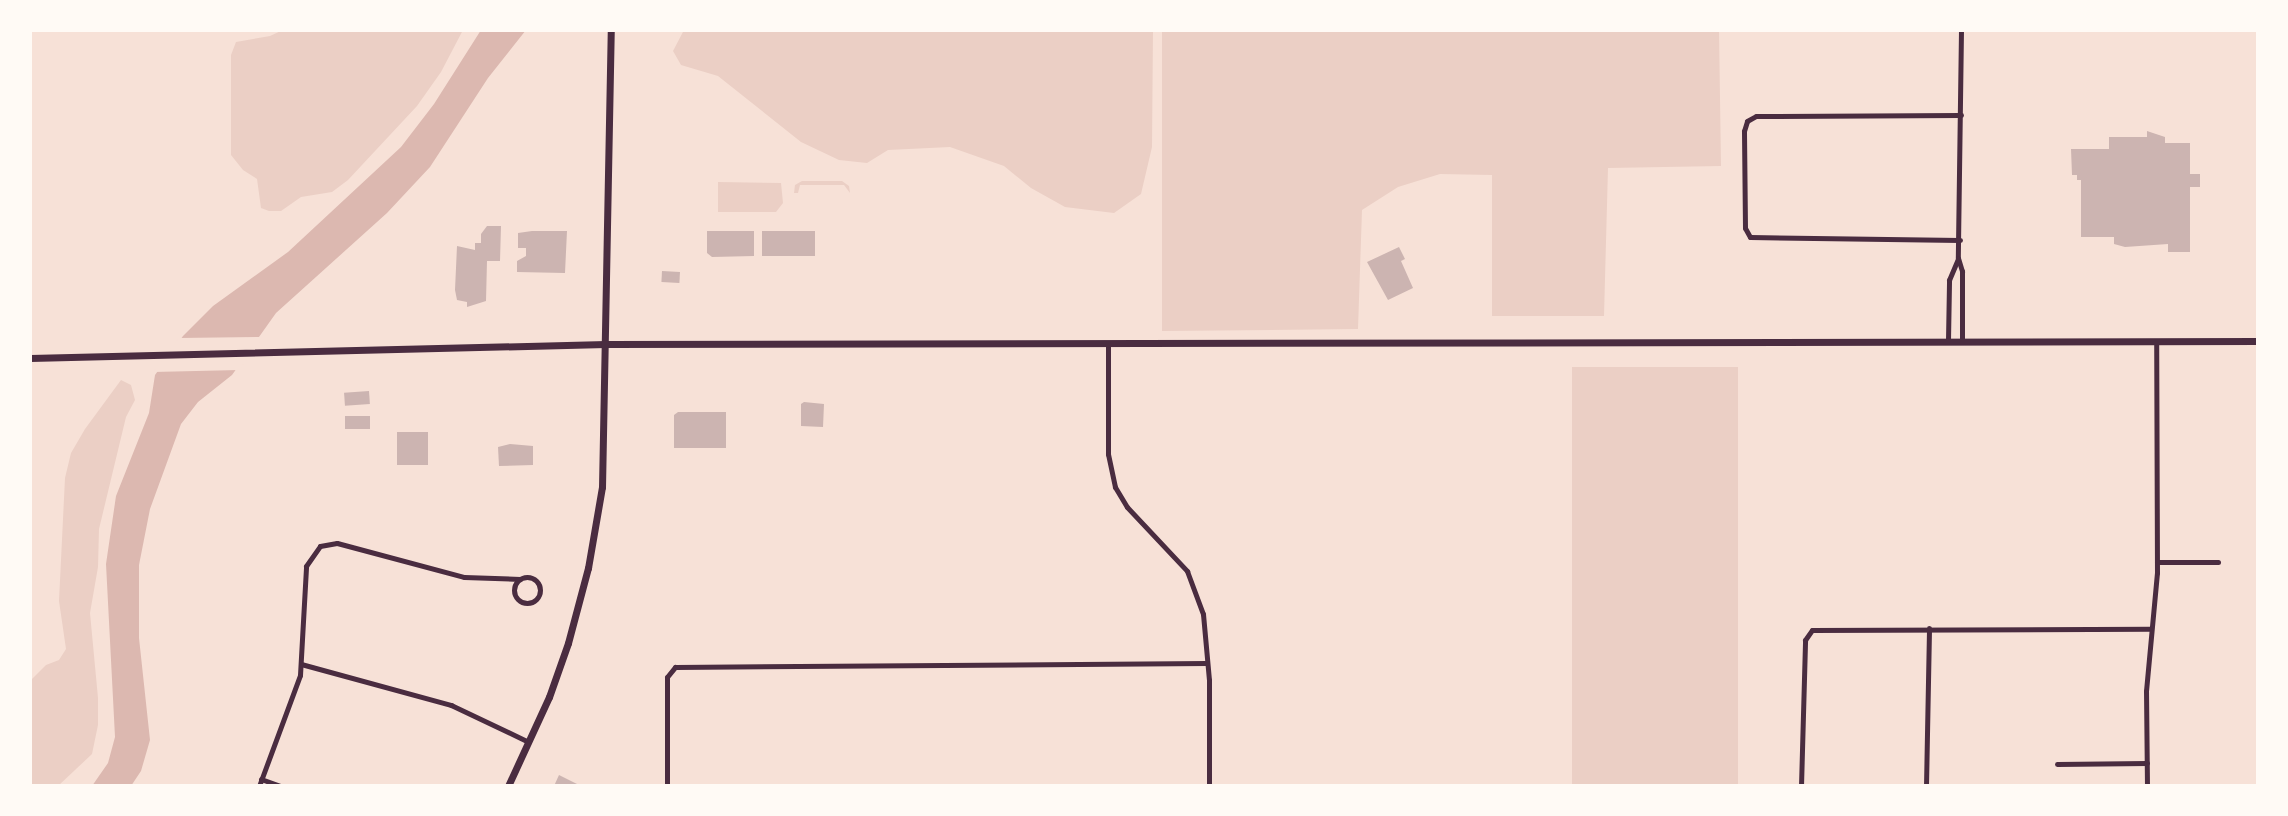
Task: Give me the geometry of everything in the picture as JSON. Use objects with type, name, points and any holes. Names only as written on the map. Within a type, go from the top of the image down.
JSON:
[{"type":"main road","points":[[508,786],[568,643],[591,556],[604,468],[611,30]]},
{"type":"main road","points":[[30,358],[606,344],[2258,341]]},
{"type":"street","points":[[1961,30],[1958,258],[1962,340]]},
{"type":"street","points":[[1960,240],[1750,237],[1745,228],[1747,121],[1756,116],[1961,115]]},
{"type":"street","points":[[1948,340],[1951,270],[1958,258]]},
{"type":"street","points":[[1948,295],[1962,296]]},
{"type":"street","points":[[2147,786],[2146,691],[2157,562],[2156,341]]},
{"type":"street","points":[[1108,342],[1110,472],[1127,507],[1171,551],[1196,588],[1203,614],[1209,786]]},
{"type":"street","points":[[280,786],[260,783],[301,664],[306,566],[313,552],[320,546],[337,543],[442,572],[504,581],[529,577],[537,581],[540,593],[527,603],[504,581]]},
{"type":"street","points":[[2157,562],[2218,562]]},
{"type":"street","points":[[515,593],[520,579]]},
{"type":"street","points":[[1801,786],[1805,640],[1808,632],[1929,628],[2151,629]]},
{"type":"street","points":[[1926,786],[1929,628]]},
{"type":"street","points":[[667,786],[670,669],[1207,663]]},
{"type":"street","points":[[301,664],[451,705],[529,742]]},
{"type":"street","points":[[2057,764],[2147,763]]},
{"type":"shaded area","points":[[283,30],[463,30],[441,72],[417,106],[348,180],[332,192],[301,197],[281,211],[269,211],[261,208],[257,179],[243,170],[231,155],[231,55],[236,42],[270,36]]},
{"type":"shaded area","points":[[481,30],[526,30],[488,78],[430,167],[387,213],[276,313],[232,375],[198,402],[181,424],[150,509],[139,565],[139,638],[150,740],[141,771],[131,786],[92,786],[108,763],[115,737],[106,564],[116,496],[149,413],[155,375],[183,336],[213,306],[288,252],[401,147],[434,104]]},
{"type":"shaded area","points":[[684,30],[1153,30],[1152,147],[1141,194],[1114,213],[1065,207],[1031,188],[1004,166],[950,147],[888,150],[867,163],[839,160],[801,142],[718,76],[681,65],[673,51]]},
{"type":"shaded area","points":[[1162,30],[1719,30],[1721,166],[1608,168],[1604,316],[1492,316],[1492,175],[1440,174],[1398,187],[1362,210],[1358,329],[1162,331]]},
{"type":"shaded area","points":[[802,181],[842,181],[849,186],[850,193],[844,185],[800,185],[798,193],[794,193],[795,185]]},
{"type":"shaded area","points":[[718,182],[781,183],[783,203],[776,212],[718,212]]},
{"type":"shaded area","points":[[1572,367],[1738,367],[1738,786],[1572,786]]},
{"type":"shaded area","points":[[121,380],[131,385],[135,400],[126,417],[99,529],[98,567],[90,613],[98,698],[98,725],[92,754],[58,786],[30,786],[30,681],[46,665],[59,660],[66,649],[59,601],[65,478],[71,453]]},
{"type":"pier","points":[[263,337],[239,370],[153,372],[179,338]]},
{"type":"building","points":[[2147,131],[2165,137],[2165,143],[2190,143],[2190,174],[2200,174],[2200,187],[2190,187],[2190,252],[2168,252],[2168,244],[2125,247],[2114,244],[2114,237],[2081,237],[2081,180],[2077,180],[2077,175],[2072,175],[2071,149],[2109,149],[2109,137],[2147,137]]},
{"type":"building","points":[[487,226],[501,226],[500,261],[487,261],[486,301],[467,307],[467,302],[457,300],[455,290],[457,246],[475,250],[475,243],[481,243],[481,234]]},
{"type":"building","points":[[567,231],[565,273],[517,272],[517,261],[526,256],[526,248],[518,248],[518,233]]},
{"type":"building","points":[[707,231],[754,231],[754,256],[712,257],[707,253]]},
{"type":"building","points":[[762,231],[815,231],[815,256],[762,256]]},
{"type":"building","points":[[1399,247],[1405,259],[1401,261],[1413,288],[1388,300],[1367,262]]},
{"type":"building","points":[[662,271],[680,272],[679,283],[661,282]]},
{"type":"building","points":[[369,391],[370,404],[345,406],[344,393]]},
{"type":"building","points":[[801,404],[824,404],[823,427],[801,426]]},
{"type":"building","points":[[678,412],[726,412],[726,448],[674,448],[674,415]]},
{"type":"building","points":[[345,416],[370,416],[370,429],[345,429]]},
{"type":"building","points":[[397,432],[428,432],[428,465],[397,465]]},
{"type":"building","points":[[510,444],[533,446],[533,465],[499,466],[498,447]]},
{"type":"building","points":[[559,775],[581,786],[554,786]]}]
